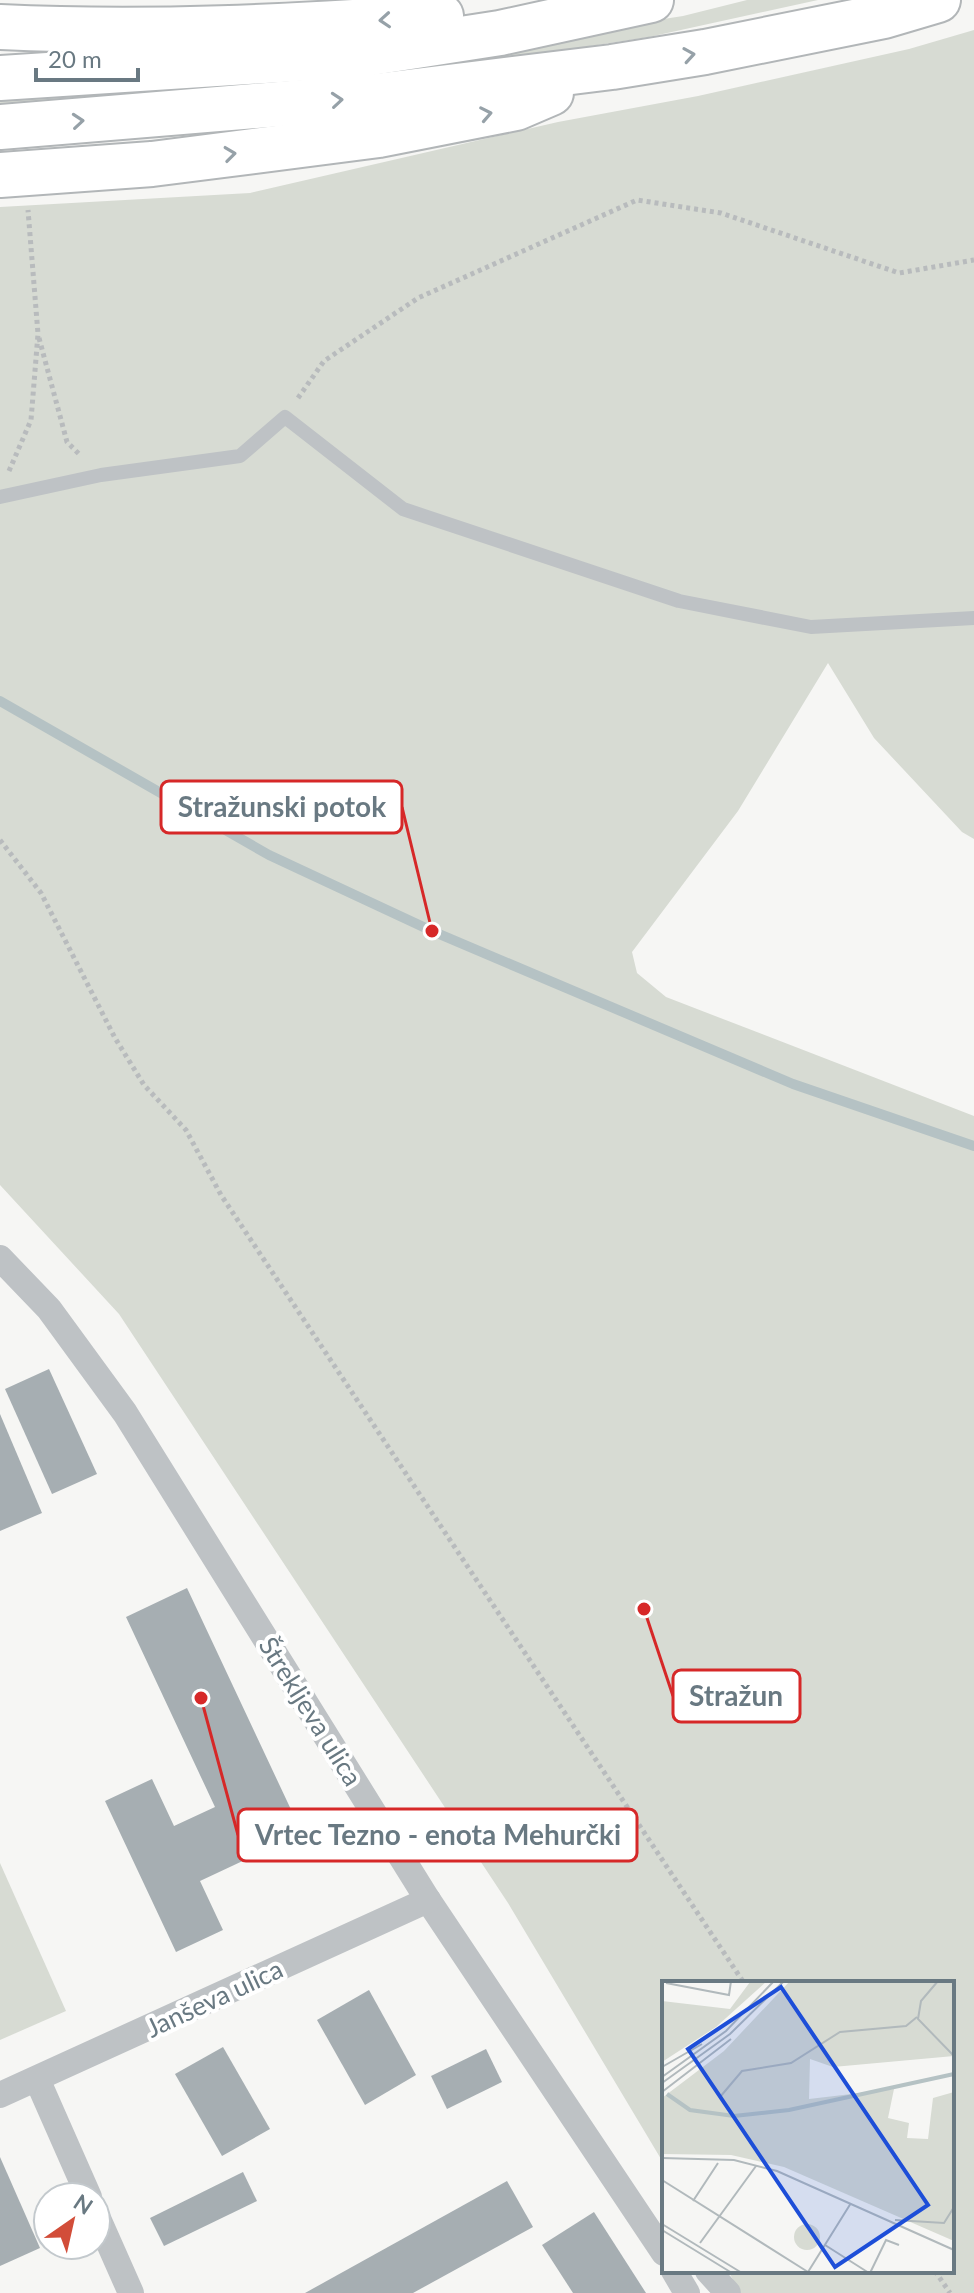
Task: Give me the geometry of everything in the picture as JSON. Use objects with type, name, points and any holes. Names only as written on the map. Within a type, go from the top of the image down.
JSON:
[{"type":"highway","points":[[0,78],[358,55],[500,33],[651,0]]},
{"type":"highway","points":[[0,127],[376,96],[612,67],[884,16],[938,0]]},
{"type":"highway","points":[[0,27],[152,31],[496,12],[603,11]]},
{"type":"highway","points":[[14,190],[152,164],[379,135],[516,108],[612,67]]},
{"type":"street","name":"Štrekljeva ulica","points":[[0,1258],[49,1309],[125,1413],[428,1900],[660,2242]]},
{"type":"street","name":"Janševa ulica","points":[[0,2095],[428,1900]]},
{"type":"street","points":[[37,2079],[82,2181]]},
{"type":"street","points":[[112,2250],[131,2293]]},
{"type":"street","points":[[675,2273],[687,2293]]},
{"type":"street","points":[[710,2273],[728,2293]]},
{"type":"lane","points":[[0,497],[101,475],[240,456],[285,417],[403,509],[679,601],[811,627],[974,618]]},
{"type":"path","points":[[14,190],[38,334],[67,442],[101,475]]},
{"type":"path","points":[[285,417],[324,361],[418,298],[637,200],[721,213],[899,273],[974,260]]},
{"type":"path","points":[[6,477],[31,420],[38,334]]},
{"type":"path","points":[[0,840],[41,893],[115,1038],[144,1085],[186,1130],[221,1195],[743,1981]]},
{"type":"path","points":[[936,2273],[950,2293]]},
{"type":"shaded area","points":[[747,0],[818,0],[649,37],[449,68],[0,103],[0,88],[418,57],[683,16]]},
{"type":"shaded area","points":[[974,30],[974,839],[962,832],[874,738],[828,663],[738,811],[632,952],[637,973],[666,997],[974,1116],[974,2293],[741,2293],[729,2273],[954,2273],[954,1981],[662,1981],[662,2161],[508,1903],[119,1314],[0,1185],[0,207],[250,193],[558,122],[698,96],[909,49]]},
{"type":"shaded area","points":[[0,1863],[66,2011],[0,2040]]},
{"type":"building","points":[[49,1369],[97,1474],[52,1494],[5,1389]]},
{"type":"building","points":[[0,1414],[42,1513],[0,1531]]},
{"type":"building","points":[[187,1588],[302,1833],[200,1881],[223,1930],[176,1952],[105,1801],[152,1779],[174,1826],[215,1807],[126,1617]]},
{"type":"building","points":[[369,1990],[416,2075],[365,2105],[317,2020]]},
{"type":"building","points":[[223,2047],[270,2129],[222,2156],[175,2074]]},
{"type":"building","points":[[486,2049],[502,2082],[447,2109],[431,2076]]},
{"type":"building","points":[[0,2157],[32,2230],[32,2252],[0,2266]]},
{"type":"building","points":[[243,2172],[257,2201],[164,2246],[150,2218]]},
{"type":"building","points":[[507,2181],[533,2227],[413,2293],[305,2293]]},
{"type":"building","points":[[594,2212],[646,2293],[573,2293],[542,2245]]},
{"type":"waterway","points":[[0,701],[269,855],[432,931],[793,1084],[974,1146]]},
{"type":"place","name":"Stražunski potok","points":[[432,931]]},
{"type":"place","name":"Stražun","points":[[644,1609]]},
{"type":"place","name":"Vrtec Tezno - enota Mehurčki","points":[[201,1698]]}]
